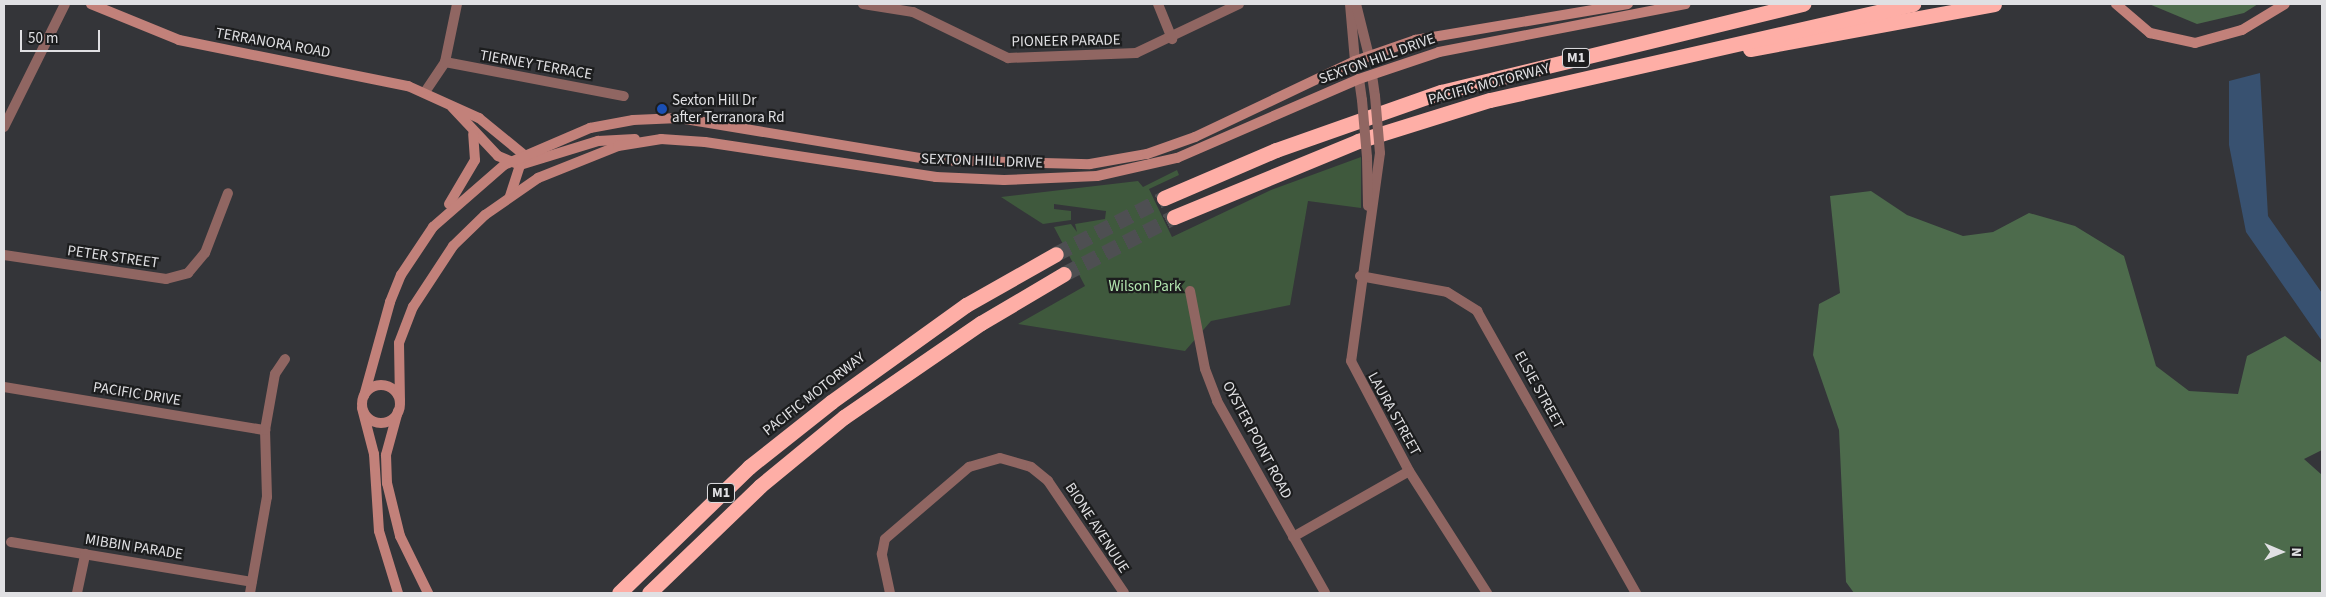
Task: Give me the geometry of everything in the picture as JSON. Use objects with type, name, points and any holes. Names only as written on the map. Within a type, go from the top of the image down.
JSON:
[{"type":"highway","name":"PACIFIC MOTORWAY","points":[[1164,198],[1276,150],[1442,92],[1801,4]]},
{"type":"highway","name":"PACIFIC MOTORWAY","points":[[1174,217],[1284,169],[1413,123],[1684,54],[1913,4]]},
{"type":"highway","points":[[1684,54],[1713,56],[1994,4]]},
{"type":"highway","name":"PACIFIC MOTORWAY","points":[[619,593],[748,467],[831,402],[966,306],[1056,254]]},
{"type":"highway","name":"M1","points":[[649,593],[753,493],[844,417],[980,323],[1064,274]]},
{"type":"street","points":[[4,127],[65,4]]},
{"type":"street","name":"TERRANORA ROAD","points":[[91,4],[162,35],[369,75],[425,92],[488,123],[523,154]]},
{"type":"street","points":[[425,92],[445,62],[457,4]]},
{"type":"street","name":"PIONEER PARADE","points":[[864,4],[913,12],[1008,58],[1131,54],[1172,39],[1239,4]]},
{"type":"street","points":[[1158,4],[1172,39]]},
{"type":"street","points":[[1350,4],[1355,61],[1359,80]]},
{"type":"street","points":[[1356,4],[1372,75]]},
{"type":"street","name":"SEXTON HILL DRIVE","points":[[364,396],[394,293],[433,227],[453,205],[509,162],[523,154],[590,128],[633,120],[679,118],[932,160],[1090,164],[1147,154],[1195,137],[1355,61],[1441,33],[1628,4]]},
{"type":"street","name":"SEXTON HILL DRIVE","points":[[428,593],[409,559],[389,492],[386,455],[399,406],[396,362],[413,307],[453,246],[509,198],[570,163],[646,141],[705,142],[936,177],[1076,178],[1177,158],[1372,75],[1486,40],[1685,4]]},
{"type":"street","points":[[2116,4],[2150,33],[2195,43],[2242,30],[2285,4]]},
{"type":"street","name":"TIERNEY TERRACE","points":[[445,62],[624,96]]},
{"type":"street","name":"LAURA STREET","points":[[1372,75],[1380,153],[1360,276],[1351,361],[1409,471],[1487,593]]},
{"type":"street","name":"LAURA STREET","points":[[1359,80],[1367,158],[1367,227]]},
{"type":"street","name":"TERRANORA ROAD","points":[[451,106],[472,133],[509,162]]},
{"type":"street","points":[[433,227],[474,163],[477,144],[472,133]]},
{"type":"street","points":[[509,162],[520,165],[609,139],[646,141]]},
{"type":"street","points":[[509,198],[523,154]]},
{"type":"street","name":"PETER STREET","points":[[4,255],[166,279],[188,273],[205,253],[228,194]]},
{"type":"street","name":"ELSIE STREET","points":[[1360,276],[1452,294],[1477,311],[1636,593]]},
{"type":"street","name":"OYSTER POINT ROAD","points":[[1190,291],[1205,369],[1217,401],[1325,593]]},
{"type":"street","points":[[250,593],[267,498],[265,430],[275,374],[285,359]]},
{"type":"street","points":[[362,408],[368,418],[379,423],[391,420],[399,406],[385,385],[371,387],[364,396],[362,408],[374,454],[379,531],[398,593]]},
{"type":"street","name":"PACIFIC DRIVE","points":[[4,387],[265,430]]},
{"type":"street","name":"BIONE AVENUUE","points":[[890,593],[882,554],[885,539],[896,525],[955,477],[980,461],[1011,459],[1039,472],[1061,496],[1124,593]]},
{"type":"street","points":[[1294,537],[1409,471]]},
{"type":"street","name":"MIBBIN PARADE","points":[[11,542],[252,582]]},
{"type":"street","points":[[77,593],[85,554]]},
{"type":"green space","points":[[2149,4],[2258,4],[2244,13],[2197,24]]},
{"type":"green space","name":"Wilson Park","points":[[1361,157],[1361,208],[1308,201],[1290,305],[1211,321],[1185,351],[1018,324],[1085,286],[1054,227],[1071,224],[1077,232],[1075,224],[1105,219],[1106,211],[1054,204],[1054,209],[1071,211],[1071,220],[1043,224],[1001,197],[1138,181],[1143,187],[1177,170],[1179,175],[1149,189],[1172,237],[1271,190]]},
{"type":"green space","points":[[1871,191],[1907,215],[1963,236],[1993,232],[2029,213],[2075,226],[2124,256],[2156,366],[2189,391],[2238,394],[2247,356],[2285,336],[2322,363],[2322,450],[2304,459],[2322,475],[2322,593],[1854,593],[1846,582],[1839,430],[1813,355],[1819,304],[1840,293],[1830,196]]},
{"type":"water","points":[[2260,73],[2268,216],[2322,293],[2322,341],[2246,232],[2229,145],[2229,81]]},
{"type":"tunnel","points":[[1056,254],[1164,198]]},
{"type":"tunnel","points":[[1064,274],[1174,217]]},
{"type":"place","name":"Sexton Hill Dr after Terranora Rd","points":[[662,109]]}]
